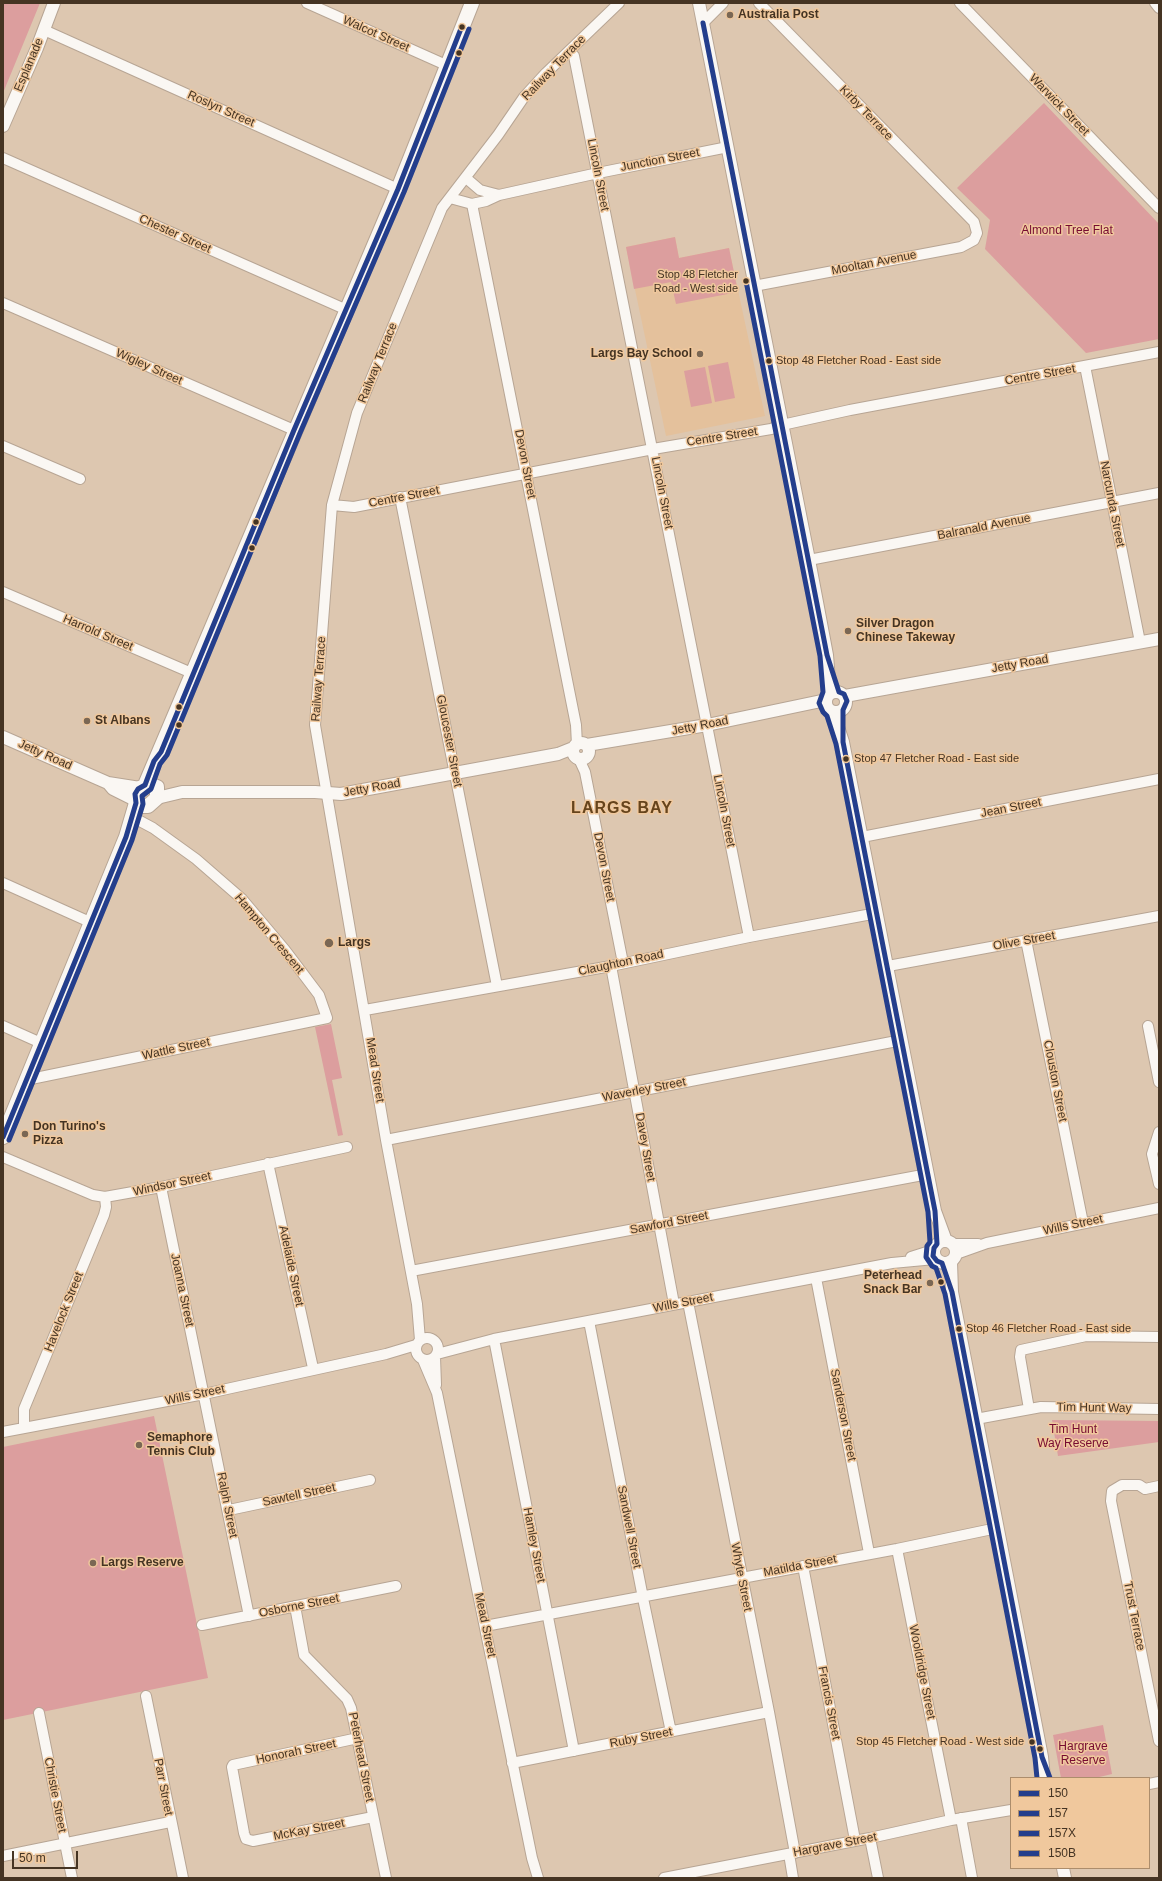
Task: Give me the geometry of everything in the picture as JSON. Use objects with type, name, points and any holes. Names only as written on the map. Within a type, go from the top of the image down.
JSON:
[{"type":"main road","points":[[126,837],[138,820],[161,752],[294,430],[398,189],[446,65],[472,3]]},
{"type":"main road","points":[[3,1137],[126,837],[146,794]]},
{"type":"street","name":"Esplanade","points":[[3,126],[54,3]]},
{"type":"street","name":"Walcot Street","points":[[307,3],[446,65]]},
{"type":"street","name":"Railway Terrace","points":[[326,794],[315,725],[332,505],[357,413],[442,208],[466,178],[524,97],[619,3]]},
{"type":"street","points":[[700,3],[1042,1756],[1044,1777]]},
{"type":"street","points":[[703,22],[723,3]]},
{"type":"street","name":"Kirby Terrace","points":[[759,3],[974,222]]},
{"type":"street","name":"Warwick Street","points":[[960,3],[1159,208]]},
{"type":"street","points":[[1154,3],[1159,8]]},
{"type":"street","name":"Roslyn Street","points":[[44,30],[398,189]]},
{"type":"street","name":"Lincoln Street","points":[[569,52],[574,56],[598,173],[749,937]]},
{"type":"street","name":"Junction Street","points":[[472,204],[486,201],[499,195],[598,173],[728,147]]},
{"type":"street","name":"Chester Street","points":[[3,158],[347,310]]},
{"type":"street","name":"Junction Street","points":[[466,178],[480,190],[499,195]]},
{"type":"street","points":[[450,198],[472,204]]},
{"type":"street","name":"Devon Street","points":[[472,204],[527,473],[623,963]]},
{"type":"street","name":"Mooltan Avenue","points":[[754,286],[961,247],[974,240],[977,233],[974,222]]},
{"type":"street","name":"Wigley Street","points":[[3,303],[294,430]]},
{"type":"street","name":"Centre Street","points":[[332,505],[354,506],[653,449],[774,428],[850,410],[1159,352]]},
{"type":"street","name":"Narcunda Street","points":[[1085,366],[1140,642]]},
{"type":"street","points":[[3,446],[80,479]]},
{"type":"street","name":"Balranald Avenue","points":[[809,560],[1159,494]]},
{"type":"street","name":"Gloucester Street","points":[[400,497],[456,772],[497,986]]},
{"type":"street","name":"Harrold Street","points":[[3,592],[194,674]]},
{"type":"street","name":"Jetty Road","points":[[3,737],[108,783],[117,792],[146,794],[182,792],[316,792],[326,794],[355,792],[456,772],[581,751],[608,743],[707,725],[791,707],[836,702],[881,690],[1159,638]]},
{"type":"street","name":"Jean Street","points":[[862,837],[1159,779]]},
{"type":"street","name":"Mead Street","points":[[326,794],[326,812],[333,835],[365,1010],[386,1140],[417,1304],[486,1626],[532,1858],[538,1878]]},
{"type":"street","name":"Hampton Crescent","points":[[138,820],[153,828],[196,859],[242,899],[285,950],[318,995],[327,1018]]},
{"type":"street","points":[[3,883],[92,923]]},
{"type":"street","name":"Claughton Road","points":[[365,1010],[611,966],[749,937],[877,913]]},
{"type":"street","name":"Olive Street","points":[[888,966],[1159,916]]},
{"type":"street","name":"Clouston Street","points":[[1026,940],[1083,1223]]},
{"type":"street","name":"Davey Street","points":[[611,966],[674,1304]]},
{"type":"street","name":"Wattle Street","points":[[26,1080],[327,1018]]},
{"type":"street","points":[[3,1026],[41,1043]]},
{"type":"street","points":[[1148,1026],[1159,1082]]},
{"type":"street","name":"Waverley Street","points":[[386,1140],[902,1040]]},
{"type":"street","points":[[1159,1132],[1152,1154],[1159,1184]]},
{"type":"street","name":"Windsor Street","points":[[3,1157],[93,1195],[105,1197],[160,1187],[347,1147]]},
{"type":"street","name":"Adelaide Street","points":[[268,1163],[313,1368]]},
{"type":"street","name":"Sawford Street","points":[[411,1271],[928,1174]]},
{"type":"street","name":"Joanna Street","points":[[160,1187],[204,1394]]},
{"type":"street","name":"Havelock Street","points":[[24,1428],[24,1409],[104,1215],[106,1207],[105,1197]]},
{"type":"street","name":"Wills Street","points":[[3,1432],[204,1394],[313,1368],[386,1354],[474,1343],[816,1278],[1159,1208]]},
{"type":"street","name":"Sanderson Street","points":[[816,1278],[869,1553]]},
{"type":"street","name":"Whyte Street","points":[[688,1302],[741,1578],[769,1712],[792,1853],[793,1878]]},
{"type":"street","name":"Sandwell Street","points":[[589,1321],[642,1596],[671,1732]]},
{"type":"street","points":[[1029,1409],[1020,1356],[1021,1350],[1086,1336],[1159,1337]]},
{"type":"street","name":"Hamley Street","points":[[494,1339],[574,1751]]},
{"type":"street","name":"Ralph Street","points":[[204,1394],[249,1616]]},
{"type":"street","name":"Tim Hunt Way","points":[[976,1419],[1041,1407],[1159,1409]]},
{"type":"street","name":"Sawtell Street","points":[[228,1510],[370,1480]]},
{"type":"street","name":"Trust Terrace","points":[[1159,1486],[1145,1488],[1139,1485],[1122,1485],[1112,1492],[1111,1501],[1159,1741]]},
{"type":"street","name":"Matilda Street","points":[[486,1626],[869,1553],[898,1549],[997,1528]]},
{"type":"street","name":"Wooldridge Street","points":[[898,1549],[956,1819],[972,1878]]},
{"type":"street","name":"Francis Street","points":[[803,1566],[856,1840]]},
{"type":"street","name":"Osborne Street","points":[[202,1625],[396,1586]]},
{"type":"street","name":"Peterhead Street","points":[[295,1606],[304,1655],[347,1699],[351,1708],[386,1878]]},
{"type":"street","name":"Parr Street","points":[[146,1696],[182,1878]]},
{"type":"street","name":"Ruby Street","points":[[512,1763],[769,1712]]},
{"type":"street","name":"Christie Street","points":[[39,1713],[72,1878]]},
{"type":"street","name":"Honorah Street","points":[[246,1839],[232,1767],[233,1765],[358,1738]]},
{"type":"street","points":[[1042,1756],[1050,1777]]},
{"type":"street","name":"Hargrave Street","points":[[664,1878],[705,1874],[792,1853],[1009,1809]]},
{"type":"street","name":"McKay Street","points":[[246,1839],[253,1840],[373,1817]]},
{"type":"street","points":[[3,1856],[170,1822]]},
{"type":"street","points":[[870,1838],[878,1878]]},
{"type":"street","name":"Mead Street","points":[[532,1858],[533,1878]]},
{"type":"shaded area","name":"Largs Bay School","points":[[675,237],[679,258],[729,248],[765,416],[666,436],[626,247]]},
{"type":"green space","points":[[3,3],[40,3],[3,93]]},
{"type":"green space","name":"Almond Tree Flat","points":[[1044,103],[1159,224],[1159,339],[1086,353],[985,249],[990,220],[957,188]]},
{"type":"green space","points":[[675,237],[679,258],[729,248],[738,292],[676,304],[671,282],[634,289],[626,247]]},
{"type":"green space","points":[[728,362],[735,398],[715,402],[708,366]]},
{"type":"green space","points":[[705,367],[712,403],[691,407],[684,371]]},
{"type":"green space","points":[[331,1024],[342,1078],[332,1080],[343,1135],[338,1136],[315,1027]]},
{"type":"green space","name":"Largs Reserve","points":[[154,1416],[208,1678],[3,1720],[3,1447]]},
{"type":"green space","name":"Tim Hunt Way Reserve","points":[[1052,1420],[1159,1421],[1159,1442],[1058,1456]]},
{"type":"green space","name":"Hargrave Reserve","points":[[1103,1725],[1112,1774],[1099,1777],[1061,1777],[1053,1735]]},
{"type":"transit line","name":"150","points":[[703,23],[827,655],[839,692],[844,694],[847,701],[843,710],[843,742],[935,1211],[937,1244],[934,1248],[933,1256],[937,1261],[942,1263],[952,1292],[1042,1757],[1050,1777]]},
{"type":"transit line","name":"157","points":[[3,1137],[126,837],[136,803],[135,794],[138,789],[145,785],[154,761],[161,752],[294,430],[398,189],[462,26]]},
{"type":"transit line","name":"157X","points":[[9,1140],[132,840],[143,804],[142,796],[151,789],[160,764],[167,755],[300,433],[404,192],[469,29]]},
{"type":"transit line","name":"150B","points":[[746,281],[820,656],[823,692],[819,703],[823,712],[827,716],[836,744],[928,1212],[930,1242],[927,1246],[926,1257],[932,1266],[936,1268],[945,1294],[1035,1758],[1037,1777]]},
{"type":"place","name":"Australia Post","points":[[730,15]]},
{"type":"place","name":"Stop 48 Fletcher Road - West side","points":[[746,281]]},
{"type":"place","name":"Largs Bay School","points":[[700,354]]},
{"type":"place","name":"Stop 48 Fletcher Road - East side","points":[[769,361]]},
{"type":"place","name":"Silver Dragon Chinese Takeway","points":[[848,631]]},
{"type":"place","name":"St Albans","points":[[87,721]]},
{"type":"place","name":"Stop 47 Fletcher Road - East side","points":[[846,759]]},
{"type":"place","name":"Largs","points":[[329,943]]},
{"type":"place","name":"Don Turino's Pizza","points":[[25,1134]]},
{"type":"place","name":"Peterhead Snack Bar","points":[[930,1283]]},
{"type":"place","name":"Stop 46 Fletcher Road - East side","points":[[959,1329]]},
{"type":"place","name":"Semaphore Tennis Club","points":[[139,1445]]},
{"type":"place","name":"Largs Reserve","points":[[93,1563]]},
{"type":"place","name":"Stop 45 Fletcher Road - West side","points":[[1032,1742]]},
{"type":"district","name":"LARGS BAY","points":[[622,809]]}]
